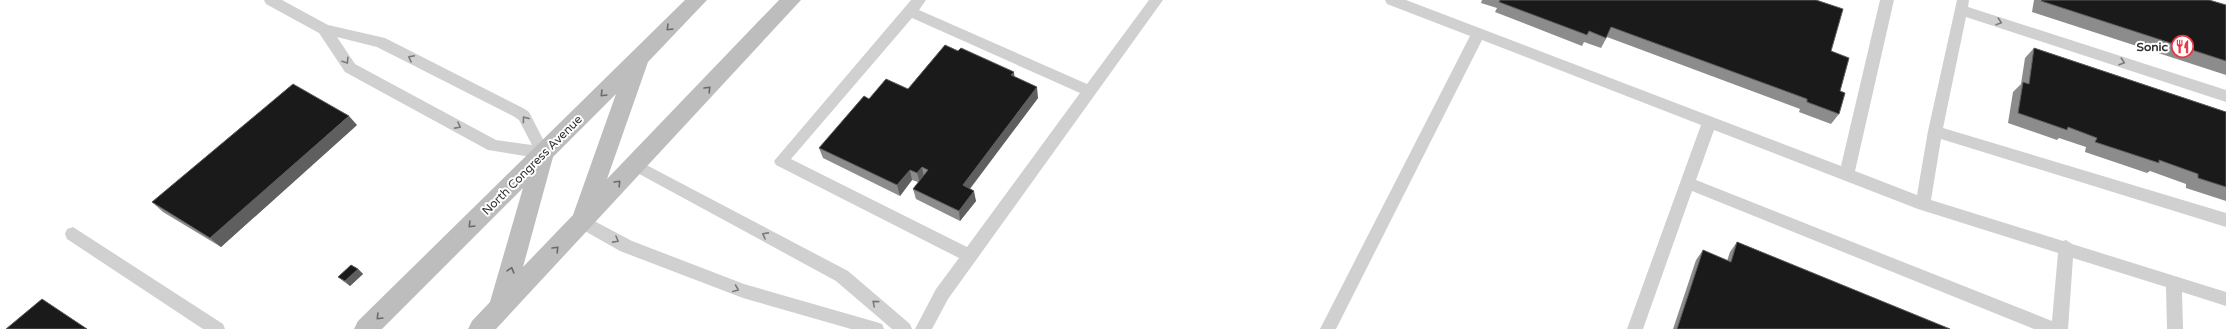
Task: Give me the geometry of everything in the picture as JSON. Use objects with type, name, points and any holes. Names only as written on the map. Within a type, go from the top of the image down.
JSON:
[{"type":"main road","name":"North Congress Avenue","points":[[366,329],[697,0]]},
{"type":"main road","points":[[480,329],[791,0]]},
{"type":"main road","points":[[581,221],[640,56]]},
{"type":"main road","points":[[500,308],[543,153]]},
{"type":"lane","points":[[271,0],[324,29],[380,42],[518,112],[524,116],[543,153]]},
{"type":"lane","points":[[919,0],[782,161],[969,256]]},
{"type":"lane","points":[[923,329],[942,294],[1156,0]]},
{"type":"lane","points":[[1392,0],[1846,176],[1923,204],[2226,299]]},
{"type":"lane","points":[[1846,176],[1887,0]]},
{"type":"lane","points":[[1923,204],[1935,131],[1963,5],[2226,96]]},
{"type":"lane","points":[[909,11],[1090,91]]},
{"type":"lane","points":[[324,29],[350,68],[493,146],[543,153]]},
{"type":"lane","points":[[1328,329],[1478,34]]},
{"type":"lane","points":[[1635,329],[1709,122]]},
{"type":"lane","points":[[1935,131],[2226,220]]},
{"type":"lane","points":[[635,165],[842,276],[904,329]]},
{"type":"lane","points":[[1688,183],[2053,329]]},
{"type":"lane","points":[[581,221],[626,246],[743,291],[876,329]]},
{"type":"lane","points":[[73,234],[217,329]]},
{"type":"lane","points":[[2060,329],[2066,248]]},
{"type":"lane","points":[[2174,282],[2175,329]]},
{"type":"building","points":[[1500,0],[1816,0],[1843,9],[1831,51],[1849,58],[1840,91],[1845,93],[1839,114],[1807,102],[1807,99],[1611,27],[1606,38],[1589,31],[1587,35],[1499,2]]},
{"type":"building","name":"Sonic","points":[[2209,0],[2226,5],[2226,61],[2041,1]]},
{"type":"building","points":[[945,45],[958,51],[961,48],[1014,72],[1011,75],[1037,87],[963,185],[974,191],[959,211],[913,189],[928,170],[922,167],[917,173],[910,170],[897,185],[819,148],[864,96],[869,99],[886,79],[908,89]]},
{"type":"building","points":[[2034,48],[2226,112],[2226,187],[2198,178],[2198,174],[2159,160],[2159,163],[2095,142],[2097,138],[2068,127],[2067,130],[2018,113],[2023,82],[2029,84]]},
{"type":"building","points":[[293,84],[349,116],[210,238],[152,202]]},
{"type":"building","points":[[1737,242],[1950,329],[1677,329],[1703,250],[1731,262]]},
{"type":"building","points":[[351,265],[358,269],[345,281],[338,277]]},
{"type":"building","points":[[42,299],[87,329],[6,329]]},
{"type":"place","name":"Sonic","points":[[2183,47]]}]
